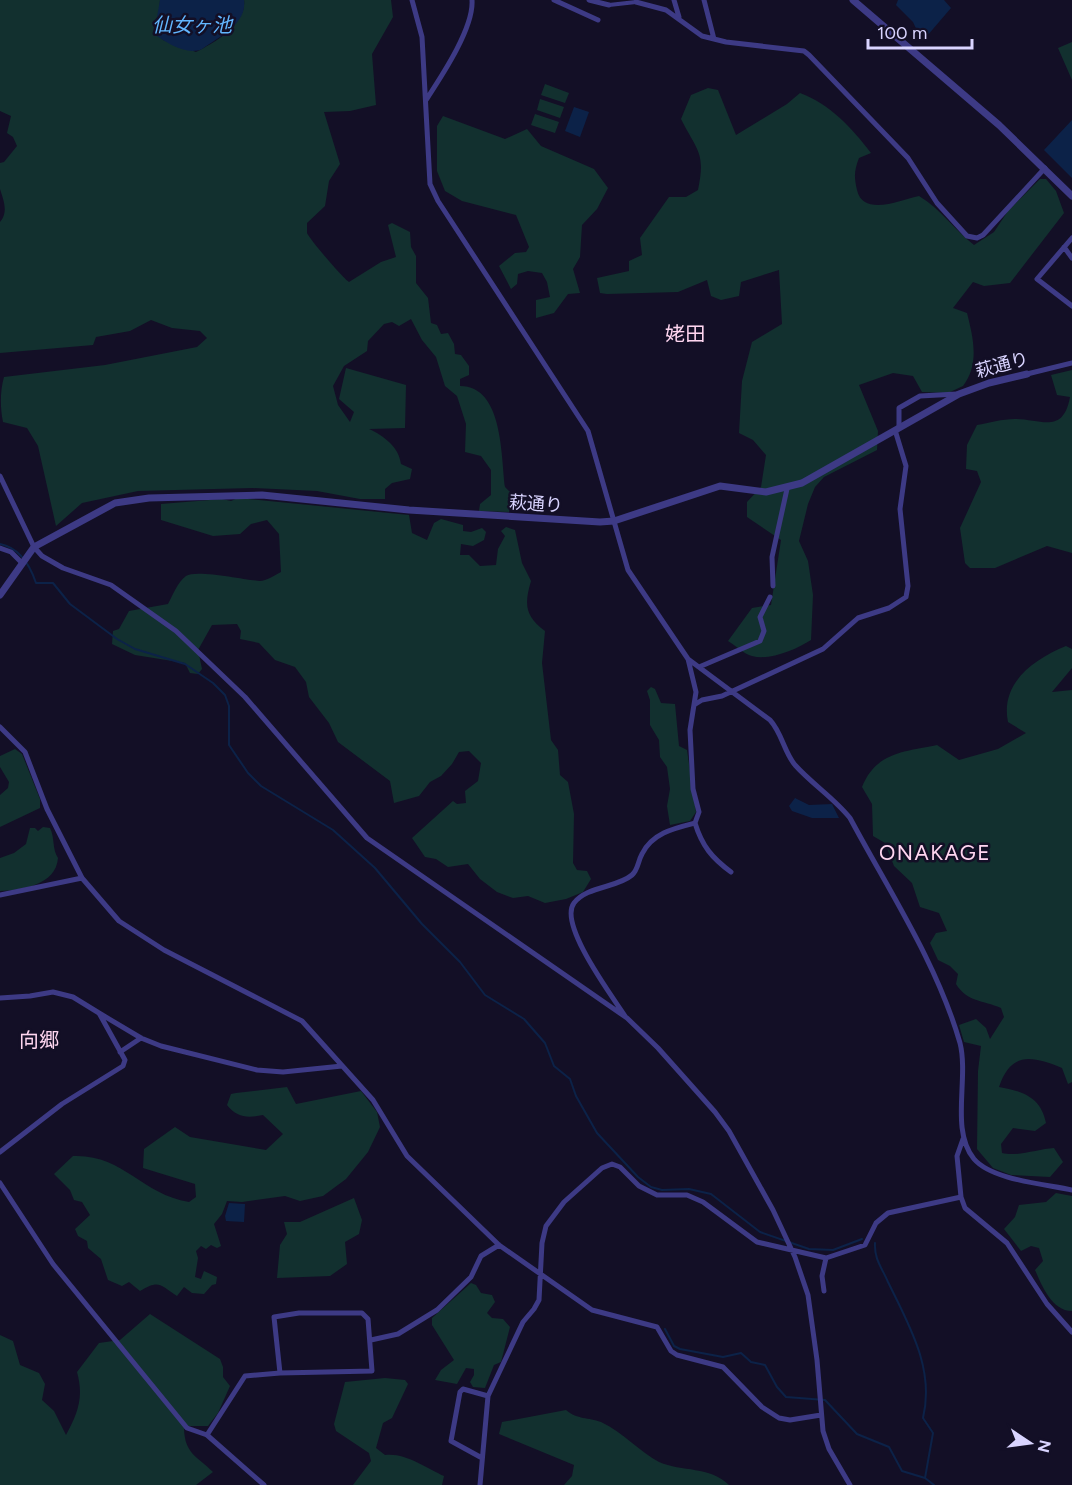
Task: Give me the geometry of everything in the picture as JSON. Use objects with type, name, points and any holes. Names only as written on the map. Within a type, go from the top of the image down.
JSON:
[{"type":"street","points":[[412,0],[422,37],[430,184],[464,244],[592,440],[628,570],[688,659],[771,720],[778,728],[794,764],[850,818],[943,991],[964,1061],[963,1139],[957,1156],[961,1197],[970,1213],[1007,1243],[1047,1304],[1072,1332]]},
{"type":"street","points":[[426,100],[454,56],[471,12],[472,0]]},
{"type":"street","points":[[554,0],[598,20]]},
{"type":"street","points":[[589,0],[609,5],[641,2],[679,17],[702,36],[804,51],[908,158],[937,203],[967,236],[978,238],[983,235],[1045,168]]},
{"type":"street","points":[[674,0],[679,17]]},
{"type":"street","points":[[704,0],[714,39]]},
{"type":"street","points":[[853,0],[1045,168],[1072,196]]},
{"type":"street","points":[[1072,238],[1037,279],[1072,306]]},
{"type":"street","points":[[1064,247],[1072,258]]},
{"type":"street","name":"萩通り","points":[[0,595],[34,547],[115,503],[149,498],[262,495],[409,510],[582,522],[614,521],[720,486],[766,492],[787,489],[802,483],[959,394],[989,383],[1072,363]]},
{"type":"street","points":[[694,705],[702,700],[713,699],[823,649],[858,618],[889,608],[906,597],[908,586],[900,509],[906,466],[897,429],[899,408],[920,396],[959,394]]},
{"type":"street","points":[[0,476],[34,547],[42,556],[63,568],[111,585],[176,631],[245,697],[367,838],[627,1018],[658,1047],[729,1131],[773,1210],[792,1251],[810,1306],[821,1415],[829,1449],[850,1485]]},
{"type":"street","points":[[772,586],[772,557],[787,489]]},
{"type":"street","points":[[0,548],[11,552],[22,563]]},
{"type":"street","points":[[699,667],[759,641],[764,631],[760,617],[770,597]]},
{"type":"street","points":[[688,659],[696,692],[690,729],[693,789],[699,812],[695,823],[701,842],[712,858],[731,872]]},
{"type":"street","points":[[696,692],[702,700]]},
{"type":"street","points":[[0,727],[25,752],[46,809],[82,878],[119,921],[164,950],[291,1014],[311,1028],[373,1100],[407,1156],[499,1245],[592,1310],[657,1327],[671,1351],[677,1355],[723,1366],[771,1413],[790,1420],[821,1415]]},
{"type":"street","points":[[627,1018],[582,947],[570,920],[570,913],[574,903],[583,896],[633,874],[642,854],[657,836],[695,823]]},
{"type":"street","points":[[0,895],[82,878]]},
{"type":"street","points":[[0,998],[60,992],[141,1038],[161,1046],[257,1071],[283,1072],[342,1066]]},
{"type":"street","points":[[0,1152],[62,1104],[123,1066],[125,1060],[99,1013]]},
{"type":"street","points":[[120,1052],[141,1038]]},
{"type":"street","points":[[963,1139],[975,1160],[988,1170],[1072,1190]]},
{"type":"street","points":[[480,1485],[488,1396],[523,1322],[539,1300],[542,1243],[546,1226],[555,1212],[602,1168],[612,1164],[620,1167],[657,1196],[681,1195],[695,1198],[758,1242],[826,1258],[865,1245],[876,1224],[888,1213],[961,1197]]},
{"type":"street","points":[[0,1183],[53,1264],[187,1428],[207,1435],[264,1485]]},
{"type":"street","points":[[371,1340],[398,1334],[437,1310],[471,1276],[481,1256],[499,1245]]},
{"type":"street","points":[[824,1292],[822,1276],[826,1258]]},
{"type":"street","points":[[207,1435],[245,1376],[372,1371],[368,1318],[362,1313],[299,1313],[274,1317],[280,1373]]},
{"type":"street","points":[[482,1458],[451,1441],[460,1392],[463,1389],[488,1396]]},
{"type":"green space","points":[[0,0],[160,0],[159,16],[154,26],[163,40],[196,52],[220,38],[235,24],[244,8],[244,0],[391,0],[393,17],[372,54],[376,105],[350,111],[324,112],[340,164],[329,181],[325,206],[307,223],[307,233],[349,282],[381,262],[396,257],[388,225],[392,223],[410,232],[411,247],[416,256],[416,283],[428,298],[431,323],[437,325],[441,334],[448,333],[454,344],[455,354],[461,355],[469,366],[469,375],[460,379],[460,386],[474,389],[485,397],[497,424],[505,487],[512,494],[509,512],[479,511],[480,504],[491,495],[491,470],[481,456],[465,452],[466,424],[457,396],[445,386],[436,357],[422,340],[411,319],[399,326],[392,322],[384,324],[368,341],[367,351],[344,366],[333,386],[338,405],[350,422],[354,412],[339,399],[346,368],[406,385],[405,428],[369,429],[390,443],[397,452],[401,464],[412,469],[410,479],[392,483],[385,489],[385,499],[360,499],[317,491],[252,488],[138,491],[82,503],[56,526],[38,446],[27,428],[3,422],[1,399],[4,377],[105,365],[197,347],[207,338],[200,331],[172,328],[151,320],[130,331],[96,337],[93,345],[0,353],[0,222],[5,210],[0,189],[0,163],[4,162],[17,146],[13,137],[7,133],[11,116],[0,111]]},
{"type":"green space","points":[[1072,42],[1072,80],[1058,48]]},
{"type":"green space","points":[[545,84],[569,93],[565,103],[541,95]]},
{"type":"green space","points":[[708,88],[718,90],[736,135],[787,104],[800,93],[811,98],[831,110],[871,153],[859,158],[856,167],[855,181],[861,198],[867,203],[884,205],[919,196],[974,245],[994,232],[1008,211],[1040,179],[1046,179],[1056,191],[1064,213],[1010,283],[984,286],[973,282],[953,308],[967,313],[973,341],[972,369],[963,386],[948,393],[922,392],[913,376],[893,373],[859,385],[878,431],[877,450],[824,477],[815,487],[808,504],[799,541],[808,561],[813,595],[811,640],[791,650],[767,657],[749,655],[728,641],[752,608],[771,605],[781,540],[747,517],[747,502],[761,487],[766,455],[753,440],[739,433],[742,381],[752,342],[782,324],[779,270],[741,282],[739,296],[721,300],[711,296],[707,280],[678,292],[607,294],[600,293],[597,278],[629,271],[629,261],[642,255],[640,238],[669,197],[686,197],[698,190],[700,159],[696,146],[681,119],[691,95]]},
{"type":"green space","points":[[540,99],[564,107],[560,118],[537,110]]},
{"type":"green space","points":[[535,114],[559,122],[555,133],[531,125]]},
{"type":"green space","points":[[443,116],[505,139],[527,129],[541,146],[594,169],[608,188],[597,209],[582,225],[580,257],[573,269],[580,293],[568,294],[554,313],[536,318],[536,300],[550,297],[547,282],[542,273],[528,271],[518,274],[517,284],[511,289],[499,266],[515,253],[526,252],[529,247],[516,215],[462,201],[445,191],[437,171],[437,126]]},
{"type":"green space","points":[[1072,370],[1072,553],[1047,546],[995,568],[970,568],[965,563],[960,528],[981,482],[977,471],[966,469],[967,445],[977,425],[1010,419],[1056,421],[1067,409],[1070,397],[1057,395],[1051,375]]},
{"type":"green space","points":[[238,498],[409,515],[412,533],[427,540],[434,523],[441,519],[463,525],[463,531],[471,532],[482,528],[486,532],[484,540],[473,546],[461,544],[460,555],[469,555],[480,566],[496,565],[498,549],[505,536],[501,531],[506,527],[515,530],[522,563],[531,581],[527,597],[528,609],[533,620],[545,631],[542,663],[551,740],[558,750],[560,775],[568,782],[574,814],[573,863],[577,870],[587,871],[591,879],[583,892],[566,899],[545,903],[528,896],[513,898],[497,892],[480,879],[468,864],[448,867],[436,859],[425,857],[412,838],[453,801],[457,804],[466,803],[465,791],[478,781],[481,763],[469,751],[459,752],[452,764],[441,776],[430,782],[419,796],[394,803],[390,781],[338,742],[329,723],[309,697],[306,682],[295,667],[275,660],[259,643],[240,639],[241,631],[237,624],[212,625],[198,650],[202,669],[198,674],[190,673],[185,663],[135,655],[112,644],[113,631],[119,629],[129,611],[168,604],[186,576],[210,574],[260,581],[281,572],[279,534],[267,520],[251,524],[240,534],[213,536],[161,520],[161,504],[222,499],[231,501]]},
{"type":"green space","points":[[1066,646],[1072,649],[1072,668],[1052,692],[1072,690],[1072,1082],[1068,1084],[1062,1068],[1032,1059],[1016,1062],[1004,1075],[999,1087],[1023,1093],[1035,1101],[1046,1123],[1035,1131],[1013,1128],[1001,1144],[1002,1153],[1021,1153],[1054,1148],[1063,1162],[1050,1177],[1011,1175],[993,1168],[977,1149],[978,1071],[981,1046],[964,1042],[959,1025],[976,1019],[986,1028],[990,1039],[1004,1017],[1001,1008],[965,994],[956,984],[958,974],[950,966],[938,960],[930,943],[936,933],[947,931],[939,913],[920,907],[912,883],[894,866],[885,843],[873,836],[872,804],[862,787],[868,775],[883,760],[902,752],[937,745],[959,760],[998,749],[1026,733],[1008,722],[1007,708],[1014,684],[1031,665]]},
{"type":"green space","points":[[651,687],[655,689],[661,703],[675,704],[679,746],[687,750],[696,812],[690,821],[670,825],[667,806],[670,789],[667,767],[660,757],[659,740],[650,725],[650,700],[647,691]]},
{"type":"green space","points":[[15,749],[22,754],[40,799],[40,808],[0,827],[0,795],[8,788],[9,782],[0,767],[0,756]]},
{"type":"green space","points":[[43,827],[50,828],[53,836],[58,858],[56,867],[45,880],[36,884],[0,891],[0,858],[14,853],[26,844],[30,828],[38,831]]},
{"type":"green space","points":[[287,1087],[296,1104],[361,1091],[377,1112],[380,1127],[368,1152],[346,1179],[323,1196],[300,1201],[285,1196],[242,1202],[227,1201],[222,1214],[214,1224],[221,1246],[217,1248],[211,1245],[206,1249],[201,1246],[196,1251],[198,1258],[195,1277],[201,1279],[204,1271],[217,1277],[216,1284],[204,1294],[192,1293],[184,1287],[177,1296],[159,1285],[151,1285],[140,1291],[129,1282],[122,1286],[108,1280],[101,1259],[88,1248],[87,1241],[78,1236],[75,1229],[90,1215],[82,1202],[74,1200],[70,1190],[54,1174],[73,1156],[90,1157],[119,1168],[172,1198],[189,1202],[196,1197],[195,1184],[143,1168],[144,1149],[175,1127],[190,1137],[266,1150],[283,1134],[263,1115],[243,1116],[227,1105],[231,1094]]},
{"type":"green space","points":[[1056,1193],[1072,1196],[1072,1311],[1065,1310],[1053,1302],[1041,1283],[1035,1270],[1043,1261],[1039,1248],[1031,1246],[1021,1251],[1004,1229],[1015,1217],[1019,1205],[1046,1202]]},
{"type":"green space","points":[[354,1198],[362,1220],[359,1234],[345,1242],[347,1264],[330,1276],[277,1278],[280,1245],[287,1234],[284,1222],[300,1222]]},
{"type":"green space","points":[[471,1283],[476,1285],[481,1293],[492,1295],[495,1302],[487,1313],[492,1318],[503,1319],[510,1327],[501,1362],[494,1365],[485,1388],[473,1387],[470,1382],[474,1369],[466,1368],[457,1384],[435,1380],[441,1370],[454,1360],[432,1325],[432,1318]]},
{"type":"green space","points":[[150,1314],[220,1359],[223,1377],[230,1386],[218,1413],[208,1426],[188,1426],[184,1429],[189,1449],[213,1472],[196,1485],[0,1485],[0,1335],[13,1341],[20,1365],[39,1373],[45,1384],[42,1400],[54,1411],[66,1435],[79,1405],[80,1389],[77,1372],[99,1343],[120,1340]]},
{"type":"green space","points":[[385,1378],[405,1380],[408,1384],[392,1418],[383,1423],[376,1448],[385,1455],[408,1458],[444,1476],[442,1485],[353,1485],[371,1461],[369,1453],[336,1431],[334,1424],[345,1382]]},
{"type":"green space","points":[[566,1410],[609,1426],[659,1462],[705,1472],[729,1485],[564,1485],[572,1476],[574,1465],[499,1434],[502,1422]]},
{"type":"water","name":"仙女ヶ池","points":[[160,0],[244,0],[244,8],[237,23],[231,29],[202,49],[190,51],[171,45],[154,34]]},
{"type":"water","points":[[898,0],[944,0],[951,8],[927,36],[920,37],[913,22],[896,5]]},
{"type":"water","points":[[574,107],[589,112],[580,137],[565,131]]},
{"type":"water","points":[[1072,120],[1072,178],[1044,150]]},
{"type":"water","points":[[795,798],[809,805],[832,804],[839,818],[812,818],[792,811],[789,806]]},
{"type":"water","points":[[229,1203],[245,1204],[244,1222],[226,1221],[225,1216]]},
{"type":"waterway","points":[[0,544],[19,553],[31,570],[36,583],[53,583],[70,604],[117,639],[135,649],[185,664],[213,683],[225,695],[229,706],[229,745],[248,773],[261,786],[333,830],[375,868],[422,924],[460,962],[485,995],[524,1019],[545,1043],[554,1066],[570,1079],[576,1096],[597,1133],[638,1177],[651,1187],[662,1190],[689,1189],[711,1194],[760,1232],[809,1249],[833,1250],[862,1239]]},
{"type":"waterway","points":[[875,1243],[879,1263],[911,1331],[923,1365],[926,1382],[923,1418],[933,1433],[925,1478]]},
{"type":"waterway","points":[[665,1329],[674,1346],[680,1349],[723,1357],[741,1353],[751,1362],[765,1365],[777,1387],[786,1397],[825,1400],[857,1434],[889,1447],[902,1471],[925,1478],[934,1485]]},
{"type":"district","name":"姥田","points":[[685,334]]},
{"type":"district","name":"ONAKAGE","points":[[935,853]]},
{"type":"district","name":"向郷","points":[[39,1040]]}]
